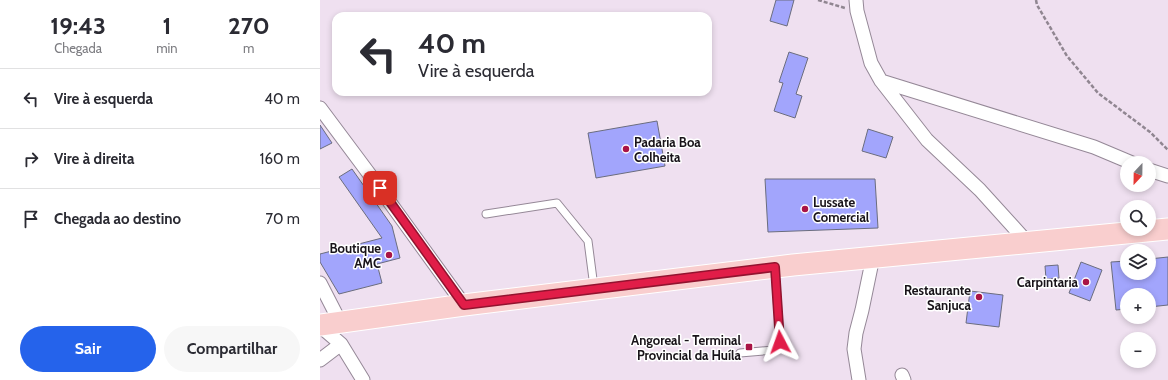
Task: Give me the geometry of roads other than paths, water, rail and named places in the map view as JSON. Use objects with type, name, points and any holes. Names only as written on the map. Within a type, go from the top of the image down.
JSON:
[{"type":"main road","points":[[320,325],[464,305],[775,267],[1168,229]]},
{"type":"street","points":[[854,5],[871,63],[881,81],[927,140],[980,190],[1028,242]]},
{"type":"street","points":[[881,81],[1094,147],[1120,158]]},
{"type":"street","points":[[320,108],[464,305]]},
{"type":"street","points":[[1156,172],[1168,176]]},
{"type":"street","points":[[859,380],[854,349],[856,333],[873,257]]},
{"type":"street","points":[[320,283],[340,322]]},
{"type":"street","points":[[320,325],[341,344],[363,380]]},
{"type":"street","points":[[320,360],[341,344]]},
{"type":"lane","points":[[486,214],[558,203],[588,241],[594,289]]},
{"type":"lane","points":[[740,353],[774,350],[780,347],[775,267]]},
{"type":"place","name":"Padaria Boa Colheita","points":[[626,149]]},
{"type":"place","name":"Lussate Comercial","points":[[805,209]]},
{"type":"place","name":"Boutique AMC","points":[[389,255]]},
{"type":"place","name":"Carpintaria","points":[[1086,282]]},
{"type":"place","name":"Restaurante Sanjuca","points":[[979,297]]},
{"type":"place","name":"Angoreal - Terminal Provincial da Huíla","points":[[749,347]]}]
